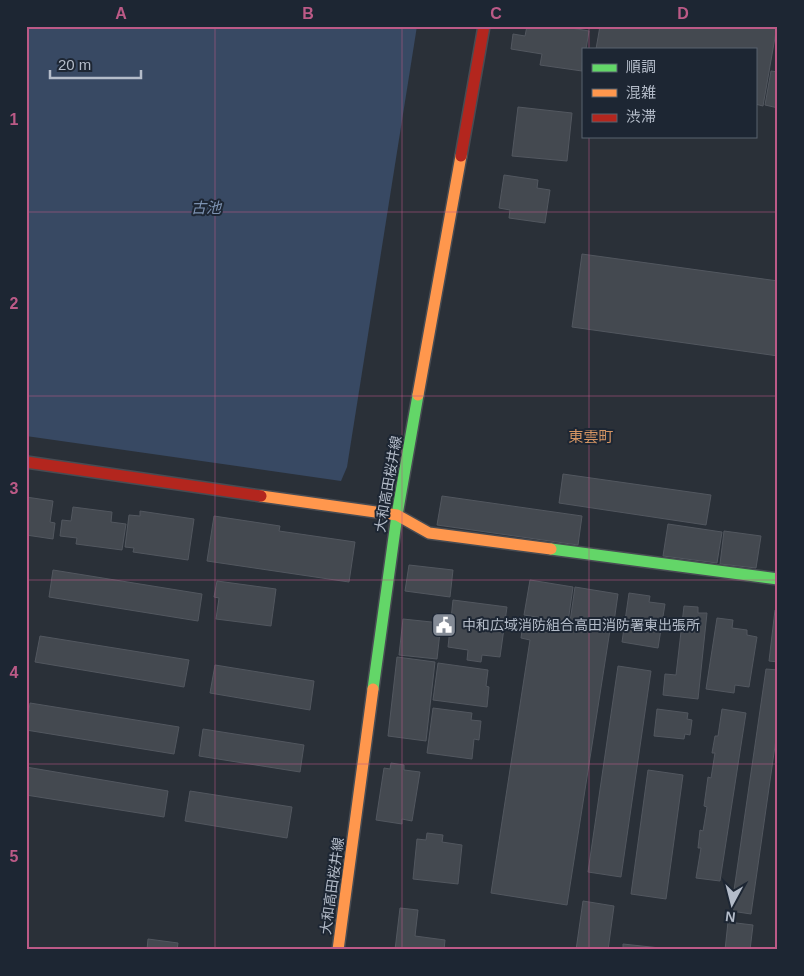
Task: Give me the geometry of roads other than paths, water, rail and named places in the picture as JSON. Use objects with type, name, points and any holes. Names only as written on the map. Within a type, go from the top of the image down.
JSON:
[{"type":"main road","name":"大和高田桜井線","points":[[338,950],[397,515],[484,26]]},
{"type":"main road","points":[[26,462],[397,515],[429,534],[778,579]]},
{"type":"water","name":"古池","points":[[26,26],[417,26],[347,467],[341,481],[26,436]]},
{"type":"place","name":"中和広域消防組合高田消防署東出張所","points":[[444,625]]},
{"type":"district","name":"東雲町","points":[[591,436]]}]
